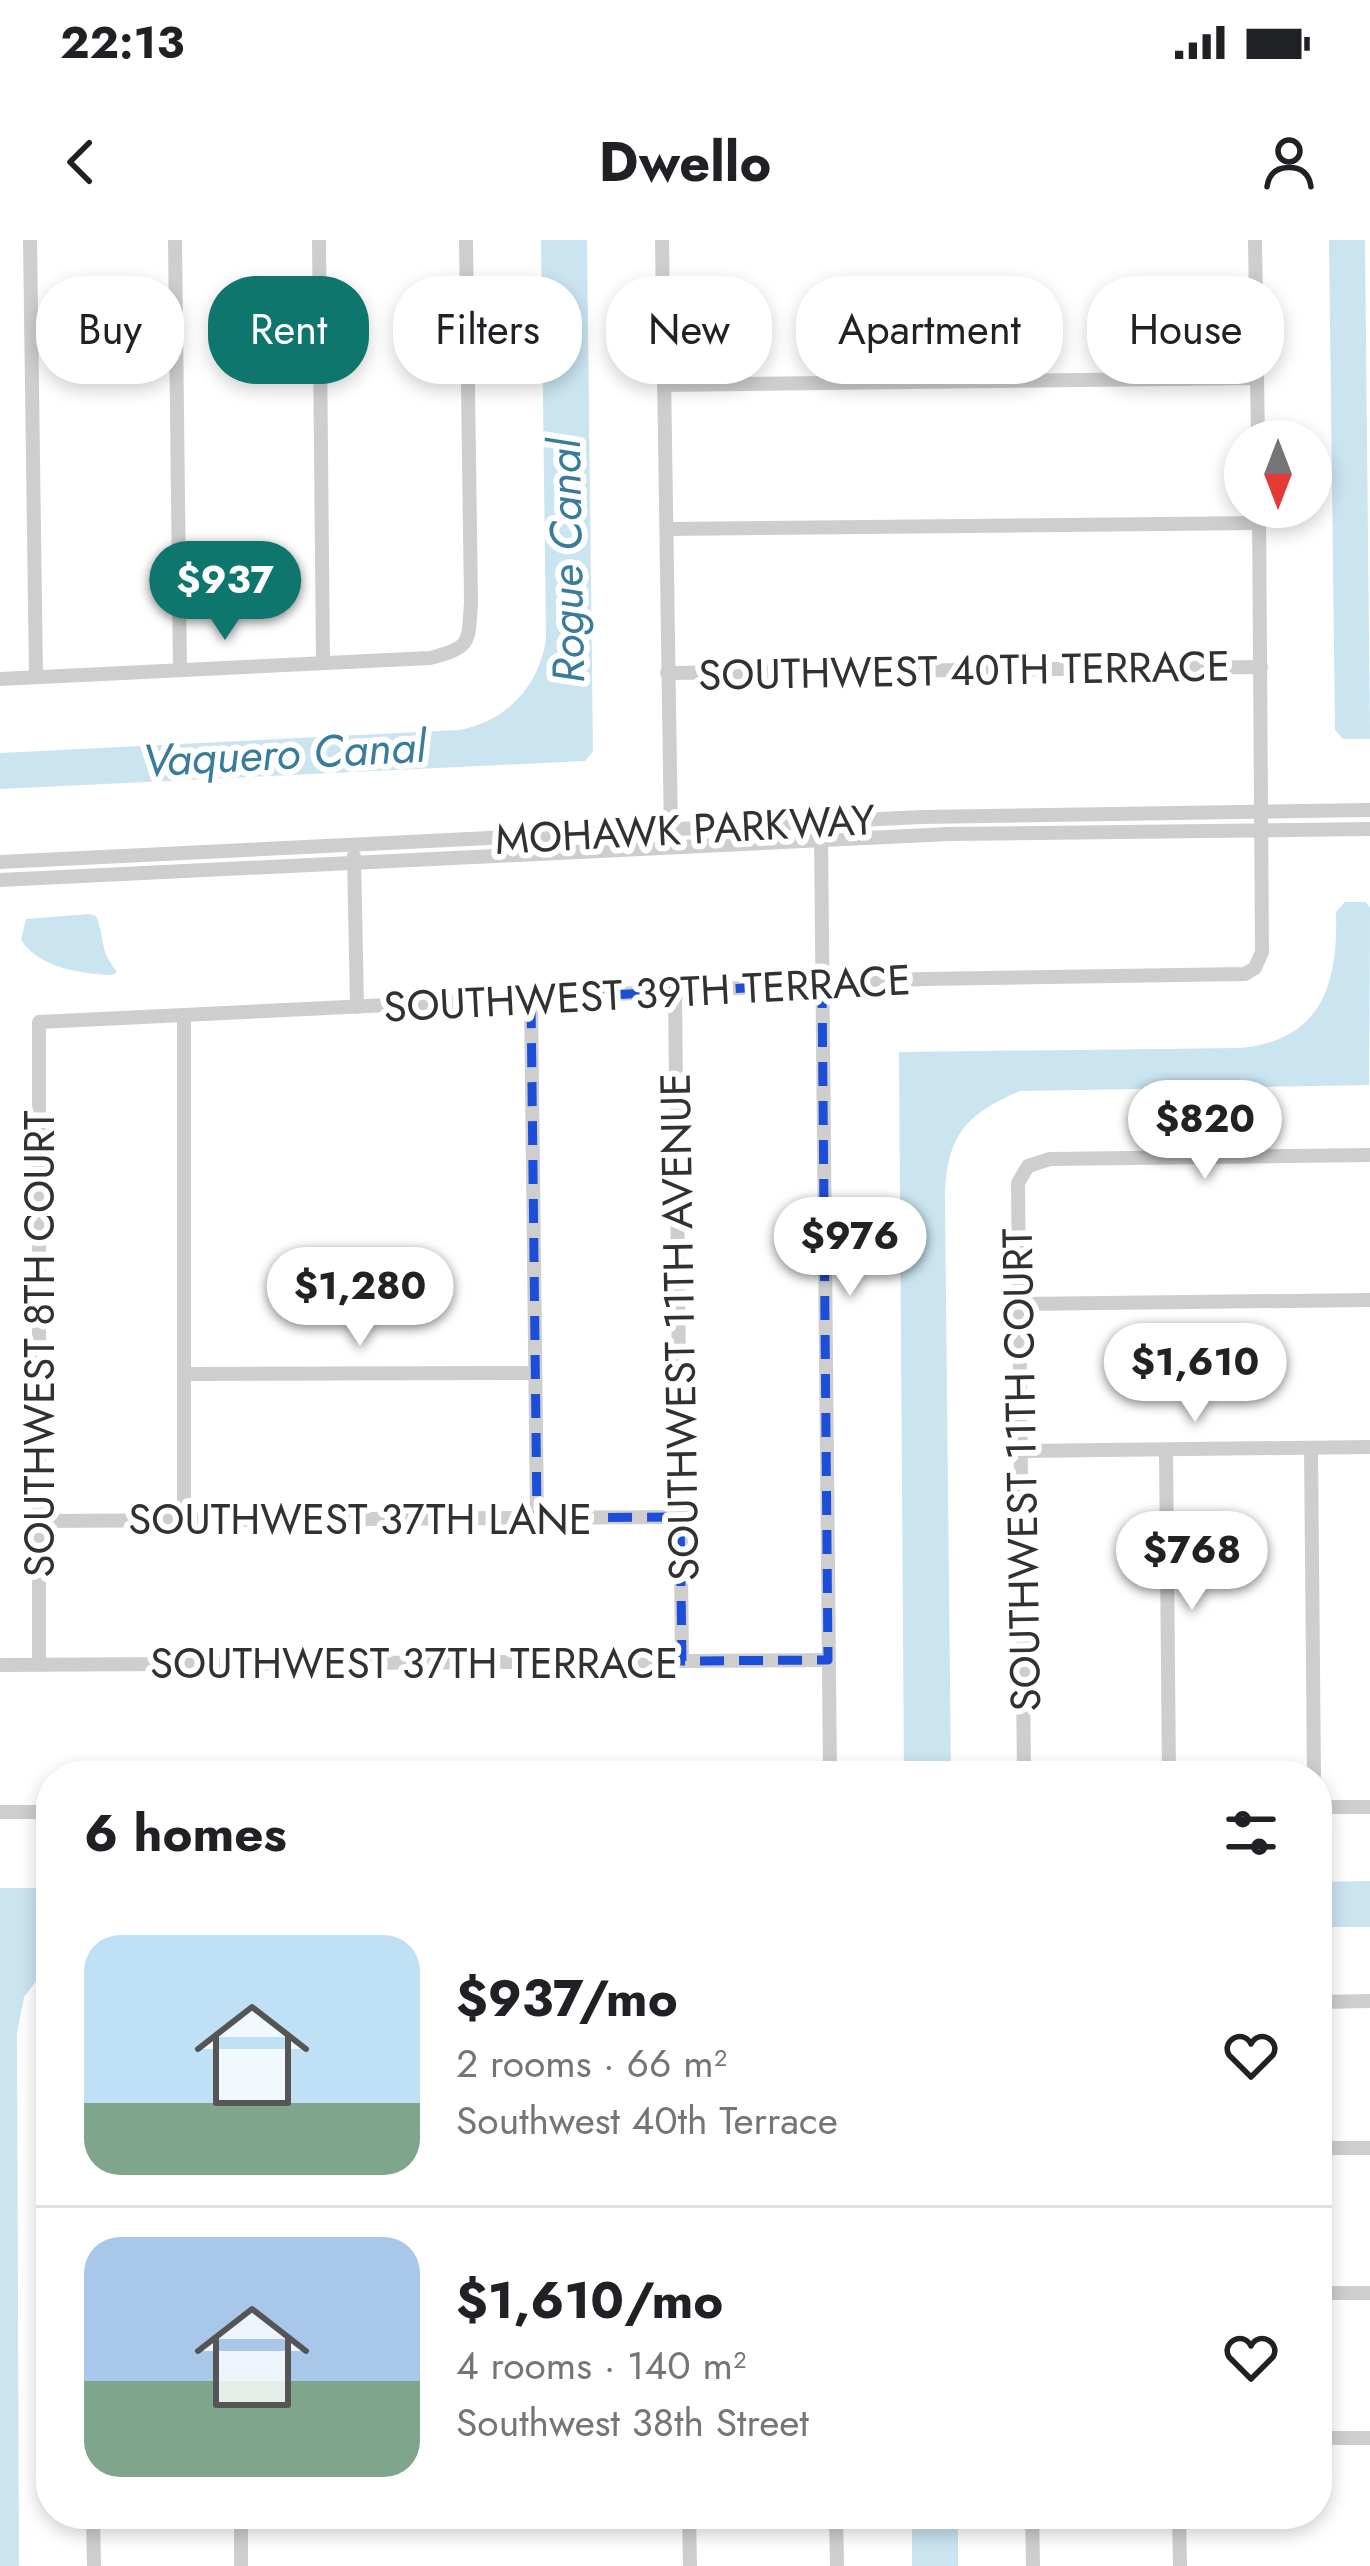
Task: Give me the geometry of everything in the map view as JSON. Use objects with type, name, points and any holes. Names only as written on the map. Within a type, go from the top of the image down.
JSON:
[{"type":"street","points":[[30,240],[36,677]]},
{"type":"street","points":[[175,240],[180,670]]},
{"type":"street","points":[[320,240],[323,663]]},
{"type":"street","points":[[0,679],[430,658],[460,650],[468,640],[466,240]]},
{"type":"street","points":[[662,240],[671,848]]},
{"type":"street","points":[[1256,240],[1256,276]]},
{"type":"street","points":[[664,385],[1087,380]]},
{"type":"street","points":[[1257,384],[1258,420]]},
{"type":"street","points":[[667,529],[1224,516]]},
{"type":"street","points":[[1259,528],[1263,831]]},
{"type":"street","name":"SOUTHWEST 40TH TERRACE","points":[[667,673],[1261,668]]},
{"type":"street","name":"MOHAWK PARKWAY","points":[[0,862],[942,816],[1370,810]]},
{"type":"street","points":[[821,822],[830,1761]]},
{"type":"street","name":"MOHAWK PARKWAY","points":[[0,880],[949,834],[1370,829]]},
{"type":"street","name":"SOUTHWEST 39TH TERRACE","points":[[39,1022],[822,984],[1245,974],[1255,968],[1262,952],[1263,831]]},
{"type":"street","points":[[354,845],[356,1007]]},
{"type":"street","name":"SOUTHWEST 11TH AVENUE","points":[[675,992],[682,1661]]},
{"type":"street","points":[[531,999],[537,1518]]},
{"type":"street","points":[[184,1016],[184,1520]]},
{"type":"street","name":"SOUTHWEST 8TH COURT","points":[[39,1022],[39,1665]]},
{"type":"street","name":"SOUTHWEST 11TH COURT","points":[[1024,1761],[1018,1183],[1028,1166],[1050,1159],[1370,1156]]},
{"type":"street","points":[[1019,1304],[1370,1300]]},
{"type":"street","points":[[185,1374],[534,1373]]},
{"type":"street","points":[[1021,1451],[1370,1447]]},
{"type":"street","points":[[1311,1448],[1314,1761]]},
{"type":"street","points":[[1166,1450],[1168,1761]]},
{"type":"street","name":"SOUTHWEST 37TH LANE","points":[[40,1521],[680,1517]]},
{"type":"street","name":"SOUTHWEST 37TH TERRACE","points":[[0,1665],[828,1660]]},
{"type":"street","points":[[1332,1808],[1370,1807]]},
{"type":"street","points":[[0,1812],[36,1812]]},
{"type":"street","points":[[1332,2002],[1370,2001]]},
{"type":"street","points":[[1332,2148],[1370,2148]]},
{"type":"street","points":[[1332,2293],[1370,2293]]},
{"type":"street","points":[[1332,2438],[1370,2438]]},
{"type":"street","points":[[93,2529],[94,2566]]},
{"type":"street","points":[[241,2529],[241,2566]]},
{"type":"street","points":[[689,2529],[690,2566]]},
{"type":"street","points":[[836,2529],[837,2566]]},
{"type":"street","points":[[1032,2529],[1033,2566]]},
{"type":"street","points":[[1179,2529],[1180,2566]]},
{"type":"highlighted area","points":[[822,984],[828,1660],[682,1661],[680,1517],[537,1518],[531,999]]},
{"type":"water","points":[[541,240],[587,240],[593,751],[585,761],[0,789],[0,753],[459,730],[492,719],[518,699],[536,672],[546,639],[543,384],[582,384],[582,276],[541,276]]},
{"type":"water","points":[[1329,240],[1365,240],[1370,739],[1343,739],[1335,730]]},
{"type":"water","points":[[1345,902],[1366,902],[1370,908],[1369,1085],[1020,1091],[972,1119],[954,1144],[945,1200],[951,1761],[904,1761],[899,1052],[1240,1048],[1268,1043],[1290,1034],[1320,1004],[1333,963],[1336,912]]},
{"type":"water","points":[[96,916],[117,972],[112,975],[50,963],[21,940],[26,919]]},
{"type":"water","points":[[1370,1881],[1370,1927],[1332,1927],[1332,1882]]},
{"type":"water","points":[[0,1888],[36,1888],[36,1981],[24,1997],[17,2033],[19,2566],[0,2566]]},
{"type":"water","points":[[912,2529],[958,2529],[958,2566],[912,2566]]},
{"type":"water label","name":"Rogue Canal","points":[[566,561]]},
{"type":"water label","name":"Vaquero Canal","points":[[284,753]]}]
